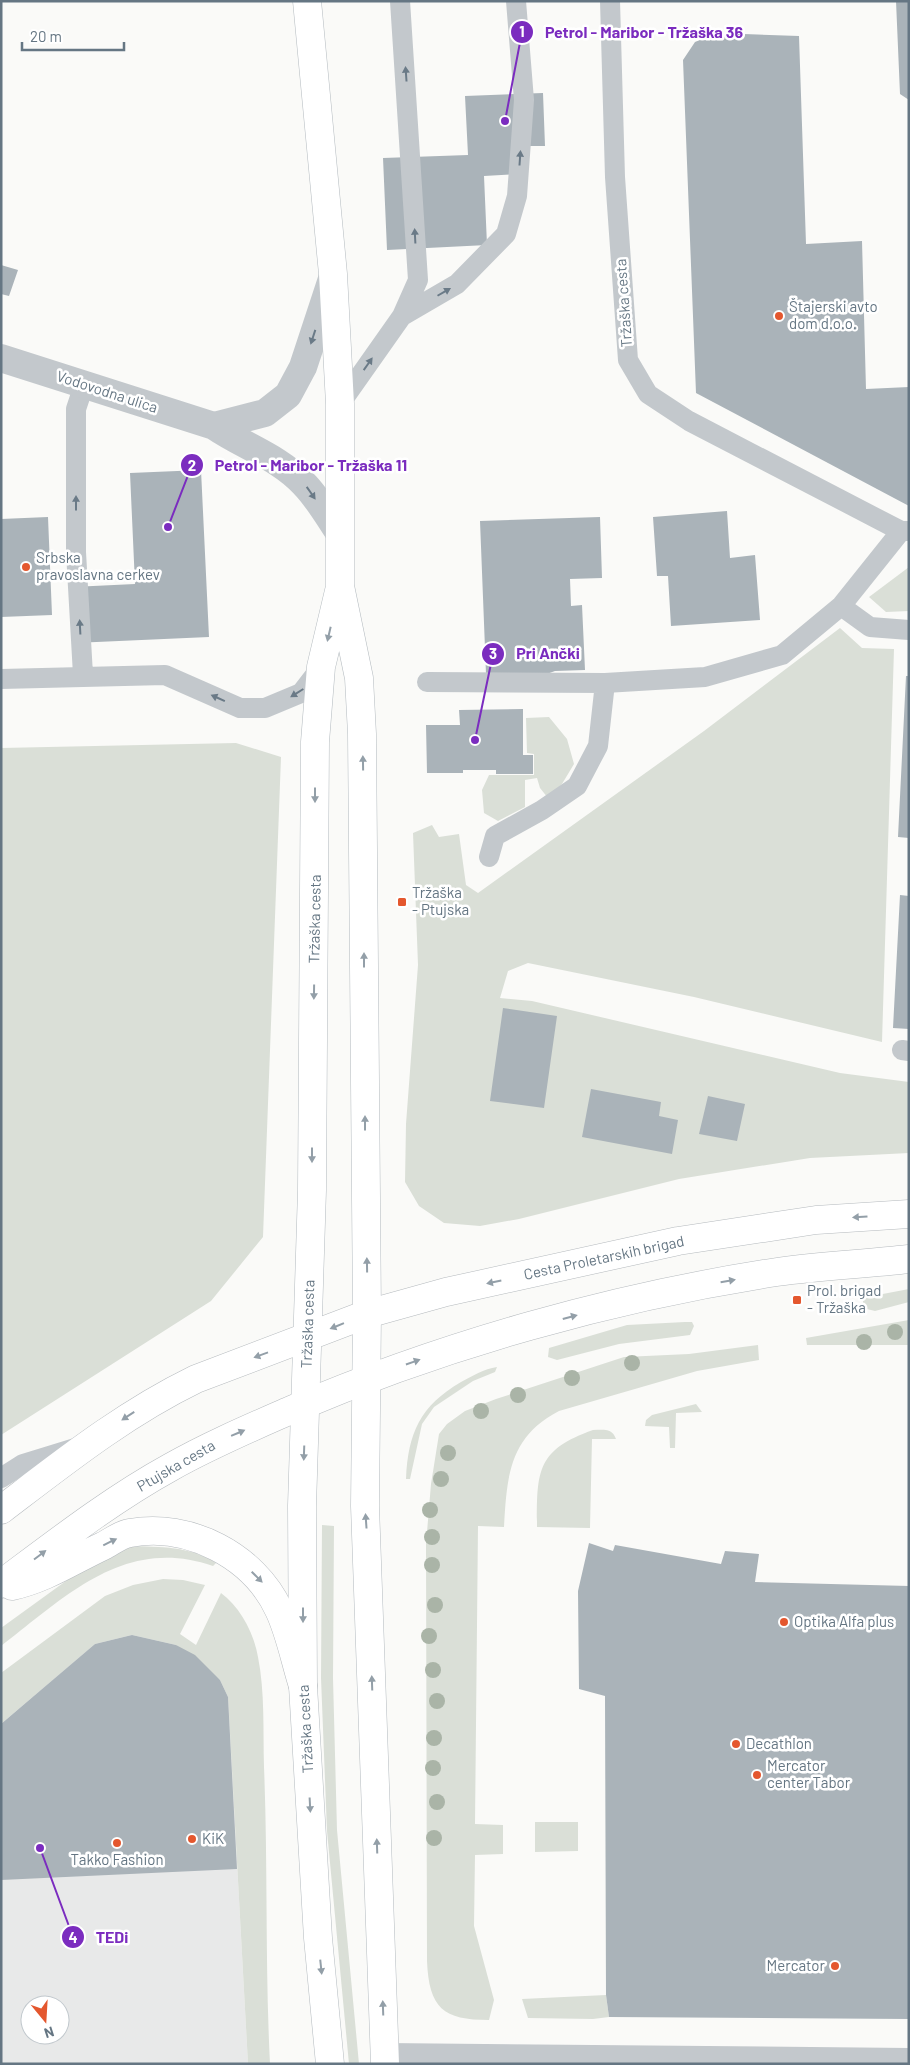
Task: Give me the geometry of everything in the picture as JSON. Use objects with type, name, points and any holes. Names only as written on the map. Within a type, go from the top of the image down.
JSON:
[{"type":"main road","name":"Tržaška cesta","points":[[306,1],[333,274],[340,404],[340,586],[359,678],[362,734],[368,1378],[365,1506],[385,2060]]},
{"type":"main road","name":"Tržaška cesta","points":[[330,2064],[318,1938],[303,1686],[302,1506],[312,1190],[315,742],[321,667],[340,586]]},
{"type":"main road","name":"Cesta Proletarskih brigad","points":[[307,1338],[367,1314],[446,1292],[678,1241],[816,1220],[909,1214]]},
{"type":"main road","points":[[368,1378],[434,1355],[562,1319],[685,1288],[779,1272],[909,1259]]},
{"type":"main road","points":[[1,1510],[87,1444],[141,1408],[196,1379],[307,1338]]},
{"type":"main road","name":"Ptujska cesta","points":[[1,1584],[56,1543],[169,1468],[220,1441],[368,1378]]},
{"type":"main road","points":[[1,1588],[34,1581],[129,1533],[165,1532],[197,1537],[233,1557],[260,1578],[279,1610],[303,1686]]},
{"type":"street","points":[[214,426],[265,413],[288,395],[303,367],[333,274]]},
{"type":"street","name":"Vodovodna ulica","points":[[1,358],[214,426]]},
{"type":"street","points":[[214,426],[235,441],[262,452],[305,484],[340,534]]},
{"type":"street","name":"Tržaška cesta","points":[[385,2060],[909,2062]]},
{"type":"lane","points":[[340,404],[402,316],[418,280],[400,1]]},
{"type":"lane","points":[[402,316],[458,284],[506,234],[517,196],[524,100],[516,1]]},
{"type":"lane","name":"Tržaška cesta","points":[[610,1],[615,177],[628,360],[648,394],[689,421],[905,531]]},
{"type":"lane","points":[[83,675],[76,552],[76,410],[84,385]]},
{"type":"lane","points":[[427,682],[604,683],[705,677],[782,655],[841,606],[905,531]]},
{"type":"lane","points":[[841,606],[870,627],[909,630]]},
{"type":"lane","points":[[1,679],[83,675],[165,675],[240,708],[265,708],[301,693],[321,667]]},
{"type":"lane","points":[[489,857],[495,836],[542,810],[577,786],[598,746],[604,683]]},
{"type":"lane","points":[[1,1478],[23,1464],[87,1444]]},
{"type":"shaded area","points":[[909,567],[909,611],[886,612],[869,597]]},
{"type":"shaded area","points":[[840,628],[862,648],[894,649],[882,1042],[694,997],[528,963],[508,971],[500,998],[532,1001],[840,1073],[909,1082],[909,1153],[810,1158],[679,1179],[519,1219],[480,1226],[444,1223],[419,1206],[405,1182],[406,1124],[418,965],[413,833],[432,825],[439,837],[459,834],[466,885],[478,893],[704,731]]},
{"type":"shaded area","points":[[549,717],[567,739],[574,764],[562,784],[548,798],[540,788],[537,778],[525,780],[525,807],[498,821],[484,813],[482,790],[489,775],[534,775],[534,754],[527,753],[526,718]]},
{"type":"shaded area","points":[[236,743],[281,757],[263,1237],[211,1301],[1,1435],[1,748]]},
{"type":"shaded area","points":[[909,1289],[909,1302],[875,1311],[863,1308],[863,1300],[867,1297]]},
{"type":"shaded area","points":[[909,1320],[909,1345],[807,1345],[806,1338]]},
{"type":"shaded area","points":[[692,1322],[694,1326],[690,1335],[619,1344],[557,1360],[548,1357],[549,1348],[627,1325]]},
{"type":"shaded area","points":[[758,1345],[759,1360],[697,1371],[559,1411],[542,1421],[520,1446],[514,1460],[507,1491],[504,1527],[478,1526],[475,1824],[503,1825],[503,1854],[475,1855],[474,1926],[494,2000],[489,2020],[450,2014],[435,2000],[428,1977],[427,1961],[426,1544],[431,1484],[439,1434],[447,1424],[465,1411],[624,1357],[689,1354]]},
{"type":"shaded area","points":[[497,1367],[495,1372],[473,1381],[434,1407],[422,1424],[410,1479],[406,1479],[413,1434],[426,1411],[447,1391],[461,1382],[483,1371]]},
{"type":"shaded area","points":[[696,1404],[702,1412],[676,1413],[675,1448],[670,1448],[669,1427],[645,1426],[646,1420],[652,1415]]},
{"type":"shaded area","points":[[593,1430],[610,1431],[616,1439],[592,1439],[590,1528],[537,1527],[538,1491],[544,1465],[550,1455],[560,1446]]},
{"type":"shaded area","points":[[322,1525],[334,1526],[333,1678],[337,1830],[359,2064],[349,2064],[327,1831],[321,1678]]},
{"type":"shaded area","points":[[131,1546],[186,1550],[206,1557],[216,1563],[213,1566],[181,1559],[152,1559],[124,1565],[98,1576],[73,1591],[1,1646],[1,1628],[88,1565]]},
{"type":"shaded area","points":[[163,1579],[183,1580],[205,1585],[180,1634],[196,1645],[221,1593],[240,1613],[250,1630],[256,1648],[262,1684],[263,1712],[270,2064],[248,2064],[228,1697],[220,1680],[176,1645],[132,1635],[95,1644],[1,1724],[1,1673],[105,1596],[133,1585]]},
{"type":"shaded area","points":[[132,1635],[176,1645],[220,1680],[228,1697],[248,2064],[1,2064],[1,1725],[76,1658],[95,1644]]},
{"type":"shaded area","points":[[535,1822],[578,1822],[578,1851],[535,1852]]},
{"type":"shaded area","points":[[606,1995],[609,2017],[593,2019],[528,2018],[522,1999]]},
{"type":"building","points":[[896,1],[909,1],[909,100],[900,94]]},
{"type":"building","name":"Štajerski avto dom d.o.o.","points":[[717,33],[799,36],[806,244],[862,241],[866,389],[909,387],[909,506],[696,393],[683,60],[695,42]]},
{"type":"building","points":[[543,93],[545,146],[517,146],[518,174],[484,176],[487,245],[387,250],[383,158],[468,155],[465,96]]},
{"type":"building","points":[[1,265],[18,270],[9,296],[1,294]]},
{"type":"building","points":[[201,470],[209,637],[74,643],[72,587],[135,584],[130,473]]},
{"type":"building","points":[[727,511],[730,558],[755,555],[760,620],[671,626],[668,576],[657,576],[653,517]]},
{"type":"building","name":"Srbska pravoslavna cerkev","points":[[48,517],[52,615],[1,617],[1,519]]},
{"type":"building","points":[[600,517],[602,578],[570,579],[571,606],[582,605],[585,670],[555,671],[533,679],[486,674],[480,521]]},
{"type":"building","points":[[906,676],[909,676],[909,838],[898,837]]},
{"type":"building","points":[[523,709],[523,755],[533,755],[533,774],[496,774],[496,770],[463,770],[463,773],[427,773],[426,725],[460,725],[459,710]]},
{"type":"building","points":[[900,895],[909,896],[909,1029],[893,1028]]},
{"type":"building","points":[[503,1008],[557,1016],[544,1108],[490,1101]]},
{"type":"building","points":[[591,1089],[661,1102],[659,1116],[678,1120],[672,1154],[582,1137]]},
{"type":"building","points":[[708,1096],[745,1104],[737,1141],[699,1134]]},
{"type":"building","name":"Mercator center Tabor","points":[[589,1543],[613,1551],[615,1545],[721,1564],[725,1551],[759,1554],[755,1582],[909,1586],[909,2019],[609,2017],[606,1995],[605,1696],[579,1689],[578,1591]]},
{"type":"building","points":[[132,1635],[176,1645],[195,1655],[220,1680],[228,1697],[237,1869],[1,1880],[1,1724],[95,1644]]},
{"type":"place","name":"Petrol - Maribor - Tržaška 36","points":[[505,121]]},
{"type":"place","name":"Štajerski avto dom d.o.o.","points":[[779,316]]},
{"type":"place","name":"Petrol - Maribor - Tržaška 11","points":[[168,527]]},
{"type":"place","name":"Srbska pravoslavna cerkev","points":[[26,567]]},
{"type":"place","name":"Pri Ančki","points":[[475,740]]},
{"type":"place","name":"Tržaška - Ptujska","points":[[402,902]]},
{"type":"place","name":"Prol. brigad - Tržaška","points":[[797,1300]]},
{"type":"place","name":"Optika Alfa plus","points":[[784,1622]]},
{"type":"place","name":"Decathlon","points":[[736,1744]]},
{"type":"place","name":"Mercator center Tabor","points":[[757,1775]]},
{"type":"place","name":"KiK","points":[[192,1839]]},
{"type":"place","name":"Takko Fashion","points":[[117,1843]]},
{"type":"place","name":"TEDi","points":[[40,1848]]},
{"type":"place","name":"Mercator","points":[[835,1966]]}]
